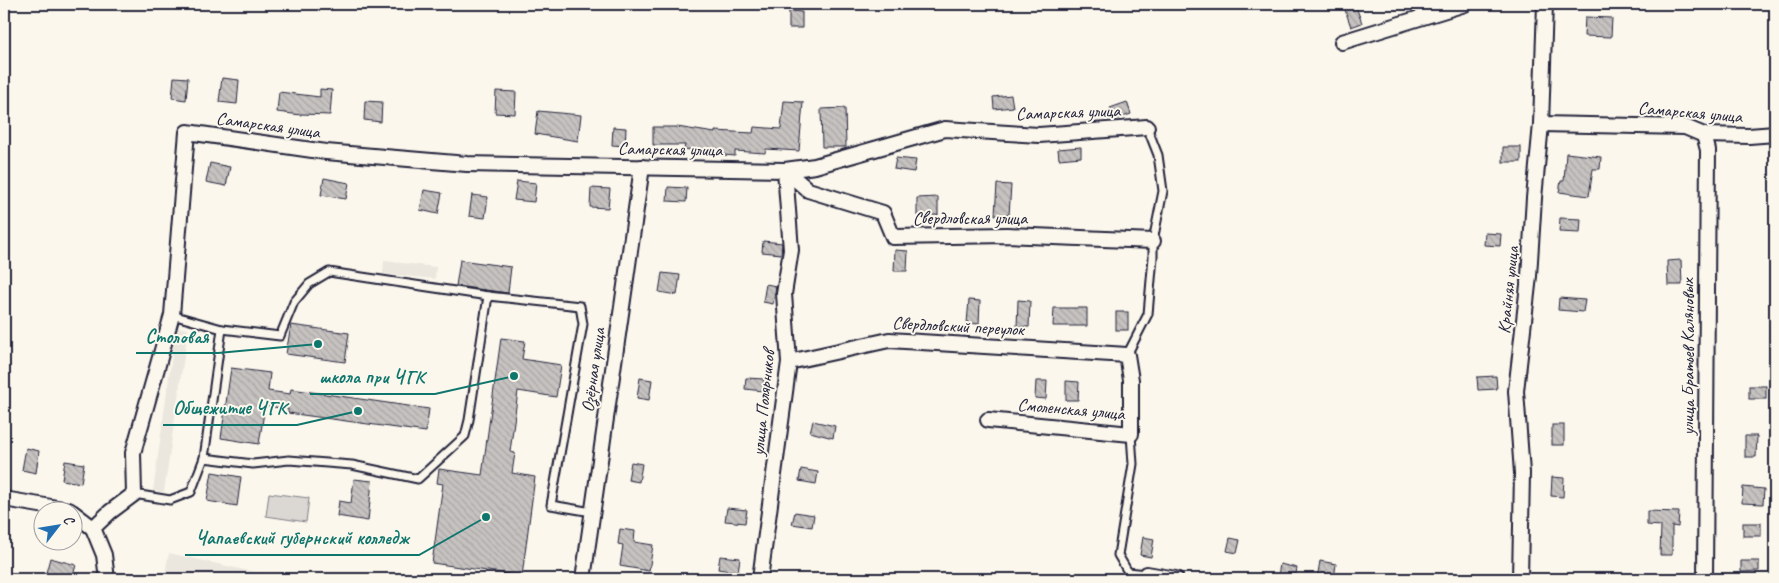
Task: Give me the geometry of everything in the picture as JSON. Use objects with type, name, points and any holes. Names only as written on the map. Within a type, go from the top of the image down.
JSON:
[{"type":"street","points":[[1342,42],[1465,4]]},
{"type":"street","name":"Крайняя улица","points":[[1520,579],[1522,473],[1516,392],[1529,276],[1541,124],[1545,4]]},
{"type":"street","name":"Самарская улица","points":[[1541,124],[1684,127],[1704,135],[1750,136],[1775,134]]},
{"type":"street","name":"Самарская улица","points":[[172,315],[187,132],[326,152],[467,164],[785,170],[815,166],[945,129],[1040,135],[1147,127]]},
{"type":"street","name":"улица Братьев Каляновых","points":[[1704,135],[1708,150],[1705,579]]},
{"type":"street","name":"Озёрная улица","points":[[583,579],[642,167]]},
{"type":"street","name":"Свердловская улица","points":[[785,170],[808,190],[883,213],[893,237],[1007,235],[1153,241]]},
{"type":"street","name":"улица Полярников","points":[[760,579],[789,362],[784,294],[791,250],[785,170]]},
{"type":"street","points":[[93,528],[134,494],[133,453],[172,315]]},
{"type":"street","name":"Свердловский переулок","points":[[789,362],[889,340],[1127,355]]},
{"type":"street","name":"Смоленская улица","points":[[988,420],[1131,434],[1131,380],[1127,355]]},
{"type":"street","points":[[4,499],[32,504]]},
{"type":"street","points":[[82,520],[93,528],[104,555],[107,579]]},
{"type":"street","points":[[1147,577],[1176,579]]},
{"type":"lane","points":[[1127,355],[1148,314],[1153,241],[1163,191],[1158,155],[1147,127]]},
{"type":"lane","points":[[172,315],[222,329],[280,336],[294,302],[309,284],[329,272],[488,296],[580,306],[583,324],[551,505],[592,512]]},
{"type":"lane","points":[[204,458],[253,464],[289,460],[352,465],[418,478],[465,436],[488,296]]},
{"type":"lane","points":[[134,494],[170,500],[190,492],[204,458],[222,329]]},
{"type":"lane","points":[[1131,434],[1134,464],[1118,555],[1128,572],[1147,577]]},
{"type":"shaded area","points":[[384,261],[436,267],[435,279],[383,274]]},
{"type":"shaded area","points":[[176,327],[188,329],[164,492],[153,491]]},
{"type":"shaded area","points":[[269,493],[309,498],[306,522],[266,516]]},
{"type":"shaded area","points":[[169,553],[284,579],[164,579]]},
{"type":"building","points":[[1343,4],[1355,4],[1362,23],[1351,27]]},
{"type":"building","points":[[789,11],[802,12],[802,28],[789,28]]},
{"type":"building","points":[[1585,17],[1612,18],[1611,37],[1584,36]]},
{"type":"building","points":[[174,77],[188,78],[186,100],[172,98]]},
{"type":"building","points":[[222,78],[239,80],[237,104],[219,102]]},
{"type":"building","points":[[320,89],[332,90],[330,115],[301,115],[277,112],[279,92],[320,97]]},
{"type":"building","points":[[496,91],[516,92],[515,114],[495,113]]},
{"type":"building","points":[[1011,95],[1013,107],[994,109],[993,97]]},
{"type":"building","points":[[365,101],[382,102],[381,122],[364,120]]},
{"type":"building","points":[[784,101],[803,102],[799,151],[766,149],[765,153],[735,151],[735,156],[684,149],[685,145],[653,145],[653,127],[677,127],[715,133],[715,131],[753,133],[754,127],[781,129]]},
{"type":"building","points":[[1127,102],[1131,114],[1114,120],[1110,108]]},
{"type":"building","points":[[845,108],[846,147],[822,147],[821,109]]},
{"type":"building","points":[[538,111],[581,115],[578,141],[535,134]]},
{"type":"building","points":[[613,127],[626,128],[625,146],[612,145]]},
{"type":"building","points":[[1081,147],[1081,157],[1059,159],[1058,149]]},
{"type":"building","points":[[1503,147],[1521,147],[1521,162],[1503,162]]},
{"type":"building","points":[[1566,153],[1601,157],[1600,169],[1593,169],[1589,196],[1559,192],[1561,181],[1564,181]]},
{"type":"building","points":[[896,158],[916,160],[914,172],[894,169]]},
{"type":"building","points":[[210,163],[230,167],[226,186],[206,182]]},
{"type":"building","points":[[324,178],[349,183],[346,199],[321,195]]},
{"type":"building","points":[[517,181],[536,183],[534,202],[514,200]]},
{"type":"building","points":[[997,184],[1011,185],[1009,215],[995,215]]},
{"type":"building","points":[[668,187],[687,188],[686,202],[667,201]]},
{"type":"building","points":[[591,188],[610,189],[608,208],[590,207]]},
{"type":"building","points":[[424,190],[442,193],[438,214],[420,210]]},
{"type":"building","points":[[472,195],[488,197],[485,218],[469,216]]},
{"type":"building","points":[[938,197],[938,215],[917,216],[917,198]]},
{"type":"building","points":[[1560,218],[1581,219],[1580,233],[1559,232]]},
{"type":"building","points":[[1485,233],[1501,234],[1500,246],[1484,245]]},
{"type":"building","points":[[763,241],[782,243],[781,254],[762,252]]},
{"type":"building","points":[[895,250],[908,251],[907,271],[894,271]]},
{"type":"building","points":[[460,260],[511,267],[508,293],[456,286]]},
{"type":"building","points":[[1681,260],[1682,285],[1668,285],[1667,261]]},
{"type":"building","points":[[662,273],[680,275],[677,295],[659,292]]},
{"type":"building","points":[[766,284],[776,286],[773,304],[763,302]]},
{"type":"building","points":[[1559,298],[1585,300],[1583,312],[1558,310]]},
{"type":"building","points":[[969,300],[980,301],[979,324],[967,323]]},
{"type":"building","points":[[1018,300],[1030,301],[1029,327],[1017,327]]},
{"type":"building","points":[[1054,308],[1087,308],[1087,326],[1053,326]]},
{"type":"building","points":[[1116,312],[1128,312],[1128,330],[1116,330]]},
{"type":"building","points":[[291,325],[349,333],[345,362],[286,354]]},
{"type":"building","points":[[501,338],[525,341],[522,359],[561,365],[556,397],[518,391],[510,452],[515,453],[512,473],[535,477],[522,576],[432,563],[443,484],[437,483],[439,469],[482,475]]},
{"type":"building","points":[[231,368],[270,373],[268,391],[290,394],[291,389],[429,409],[426,432],[288,413],[288,409],[265,406],[259,444],[221,438]]},
{"type":"building","points":[[1496,376],[1497,389],[1478,390],[1477,377]]},
{"type":"building","points":[[640,378],[652,380],[649,400],[637,398]]},
{"type":"building","points":[[746,378],[764,379],[763,391],[745,389]]},
{"type":"building","points":[[1036,381],[1047,381],[1046,399],[1035,398]]},
{"type":"building","points":[[1066,381],[1079,382],[1078,400],[1066,400]]},
{"type":"building","points":[[1749,386],[1766,386],[1766,399],[1749,399]]},
{"type":"building","points":[[813,421],[835,426],[833,438],[810,432]]},
{"type":"building","points":[[1552,425],[1564,425],[1564,445],[1552,445]]},
{"type":"building","points":[[1745,436],[1757,436],[1756,457],[1745,457]]},
{"type":"building","points":[[26,448],[39,451],[36,473],[22,470]]},
{"type":"building","points":[[65,461],[84,464],[81,483],[62,480]]},
{"type":"building","points":[[631,462],[642,464],[639,482],[628,480]]},
{"type":"building","points":[[801,469],[818,472],[816,484],[799,481]]},
{"type":"building","points":[[212,472],[241,477],[237,506],[207,501]]},
{"type":"building","points":[[1552,477],[1564,478],[1563,497],[1551,496]]},
{"type":"building","points":[[354,479],[372,481],[368,521],[337,516],[339,501],[351,503]]},
{"type":"building","points":[[1743,487],[1764,489],[1763,504],[1742,503]]},
{"type":"building","points":[[727,508],[747,510],[745,523],[725,521]]},
{"type":"building","points":[[1647,511],[1679,512],[1678,527],[1672,526],[1672,555],[1660,555],[1661,526],[1647,525]]},
{"type":"building","points":[[795,512],[814,515],[812,527],[792,524]]},
{"type":"building","points":[[1743,523],[1761,523],[1761,536],[1743,536]]},
{"type":"building","points":[[620,529],[635,531],[634,542],[653,545],[649,571],[620,566],[623,545],[618,544]]},
{"type":"building","points":[[1143,537],[1154,539],[1151,557],[1140,555]]},
{"type":"building","points":[[1230,538],[1240,540],[1237,553],[1227,551]]},
{"type":"building","points":[[720,556],[740,558],[738,572],[718,569]]},
{"type":"building","points":[[50,558],[76,565],[72,579],[46,573]]},
{"type":"building","points":[[1320,561],[1336,564],[1334,579],[1317,579]]},
{"type":"building","points":[[1741,561],[1759,561],[1759,571],[1741,572]]},
{"type":"building","points":[[1280,564],[1297,568],[1295,579],[1278,576]]},
{"type":"place","name":"Столовая","points":[[318,344]]},
{"type":"place","name":"школа при ЧГК","points":[[514,376]]},
{"type":"place","name":"Общежитие ЧГК","points":[[358,411]]},
{"type":"place","name":"Чапаевский губернский колледж","points":[[486,517]]}]
